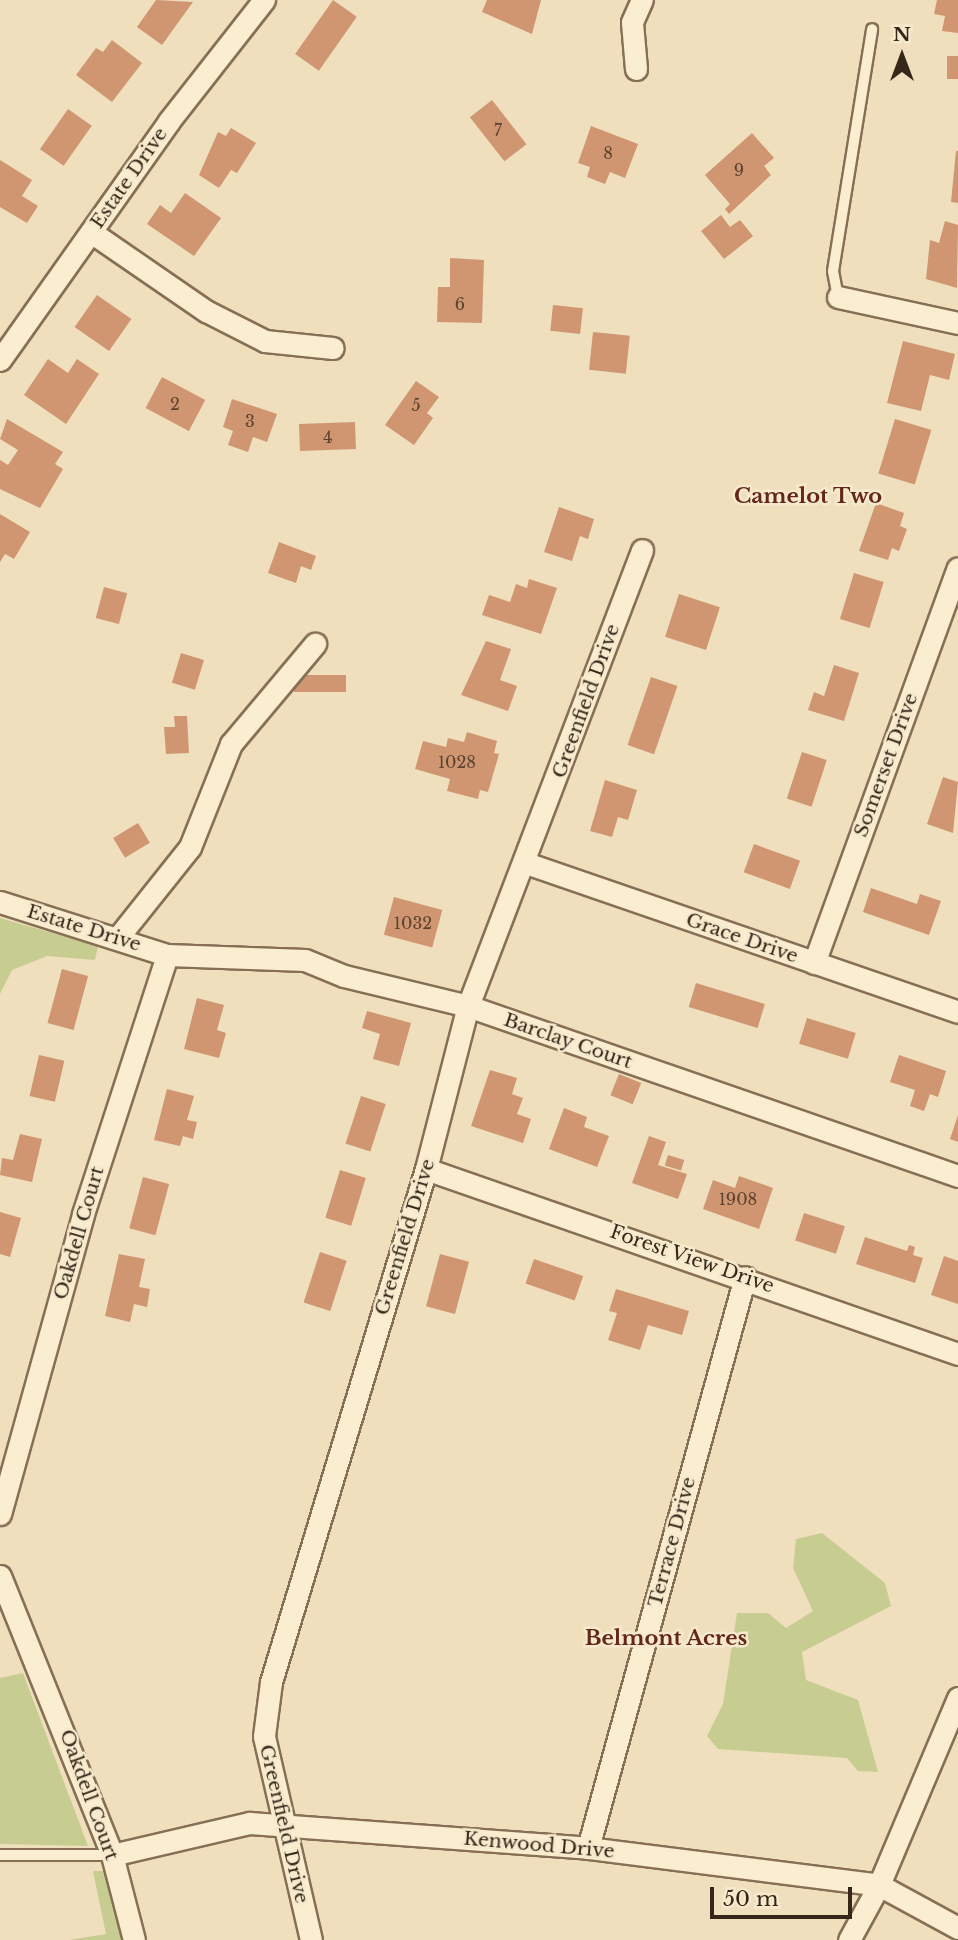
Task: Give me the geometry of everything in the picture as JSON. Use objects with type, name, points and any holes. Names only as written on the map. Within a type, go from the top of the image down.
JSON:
[{"type":"street","name":"Estate Drive","points":[[0,360],[91,232],[264,0]]},
{"type":"street","points":[[636,69],[632,22],[642,0]]},
{"type":"street","points":[[91,232],[206,311],[265,341],[333,348]]},
{"type":"street","points":[[838,297],[958,323]]},
{"type":"street","name":"Greenfield Drive","points":[[311,1940],[264,1736],[271,1682],[426,1169],[468,1006],[526,863],[642,550]]},
{"type":"street","name":"Somerset Drive","points":[[814,963],[958,568]]},
{"type":"street","points":[[119,936],[190,847],[231,744],[315,644]]},
{"type":"street","name":"Grace Drive","points":[[526,863],[958,1012]]},
{"type":"street","name":"Estate Drive","points":[[0,902],[119,936],[167,955]]},
{"type":"street","name":"Barclay Court","points":[[167,955],[305,960],[344,976],[468,1006],[958,1176]]},
{"type":"street","name":"Oakdell Court","points":[[0,1514],[83,1214],[167,955]]},
{"type":"street","name":"Forest View Drive","points":[[426,1169],[745,1276],[958,1354]]},
{"type":"street","name":"Terrace Drive","points":[[588,1847],[745,1276]]},
{"type":"street","name":"Oakdell Court","points":[[0,1576],[112,1855],[134,1940]]},
{"type":"street","points":[[849,1940],[879,1885],[958,1698]]},
{"type":"street","name":"Kenwood Drive","points":[[112,1855],[250,1823],[588,1847],[879,1885],[958,1928]]},
{"type":"lane","points":[[838,297],[832,271],[872,29]]},
{"type":"lane","points":[[0,1855],[112,1855]]},
{"type":"green space","points":[[0,918],[98,946],[95,960],[47,956],[12,970],[0,994]]},
{"type":"green space","points":[[822,1533],[885,1583],[891,1606],[802,1652],[806,1680],[858,1700],[878,1772],[858,1771],[847,1758],[718,1749],[707,1736],[723,1704],[737,1613],[768,1613],[786,1628],[813,1611],[793,1568],[796,1539]]},
{"type":"green space","points":[[23,1673],[88,1846],[0,1844],[0,1678]]},
{"type":"green space","points":[[93,1871],[108,1871],[124,1940],[69,1940],[106,1934]]},
{"type":"building","points":[[156,0],[193,2],[162,45],[137,27]]},
{"type":"building","points":[[333,0],[357,17],[319,71],[295,54]]},
{"type":"building","points":[[487,0],[541,0],[532,34],[482,12]]},
{"type":"building","points":[[937,0],[958,0],[958,33],[942,31],[945,16],[934,14]]},
{"type":"building","points":[[112,40],[142,63],[112,102],[76,75],[96,48],[103,52]]},
{"type":"building","points":[[947,56],[958,56],[958,79],[947,79]]},
{"type":"building","points":[[492,100],[526,144],[504,161],[470,117]]},
{"type":"building","points":[[68,109],[92,126],[64,166],[40,149]]},
{"type":"building","points":[[591,126],[638,144],[625,178],[610,172],[605,184],[587,177],[590,167],[578,163]]},
{"type":"building","points":[[231,128],[256,143],[237,173],[231,170],[219,188],[199,175],[218,132],[226,136]]},
{"type":"building","points":[[752,133],[774,158],[764,166],[771,175],[729,214],[725,209],[730,204],[705,175]]},
{"type":"building","points":[[958,151],[958,203],[951,202]]},
{"type":"building","points":[[0,160],[32,180],[22,196],[38,206],[27,223],[0,207]]},
{"type":"building","points":[[185,193],[221,218],[194,256],[147,224],[160,205],[171,213]]},
{"type":"building","points":[[721,215],[730,227],[740,220],[753,236],[724,259],[701,231]]},
{"type":"building","points":[[945,221],[958,225],[957,288],[926,279],[930,240],[939,243]]},
{"type":"building","points":[[450,258],[484,260],[482,323],[437,322],[438,287],[450,287]]},
{"type":"building","points":[[97,295],[131,319],[109,351],[75,327]]},
{"type":"building","points":[[553,305],[583,308],[580,334],[550,331]]},
{"type":"building","points":[[593,332],[630,336],[626,374],[589,370]]},
{"type":"building","points":[[903,341],[955,354],[949,380],[930,375],[921,411],[887,403]]},
{"type":"building","points":[[48,359],[68,373],[77,359],[99,374],[66,424],[24,395]]},
{"type":"building","points":[[162,377],[205,400],[189,431],[146,408]]},
{"type":"building","points":[[416,381],[439,397],[427,413],[433,418],[414,445],[385,425]]},
{"type":"building","points":[[232,399],[277,414],[267,442],[253,437],[248,452],[228,445],[233,431],[223,427]]},
{"type":"building","points":[[7,419],[63,452],[55,464],[63,469],[40,508],[0,489],[0,460],[8,465],[18,450],[0,439]]},
{"type":"building","points":[[895,419],[931,430],[915,485],[878,474]]},
{"type":"building","points":[[355,422],[356,449],[300,451],[299,424]]},
{"type":"building","points":[[876,503],[904,513],[900,526],[907,529],[899,551],[892,548],[888,560],[859,551]]},
{"type":"building","points":[[559,507],[594,519],[588,539],[580,536],[572,561],[544,552]]},
{"type":"building","points":[[0,514],[30,532],[14,559],[5,554],[0,562]]},
{"type":"building","points":[[279,542],[316,556],[311,570],[301,566],[296,583],[268,573]]},
{"type":"building","points":[[854,573],[884,582],[870,628],[840,619]]},
{"type":"building","points":[[529,579],[557,588],[541,634],[482,615],[489,595],[510,602],[516,584],[527,588]]},
{"type":"building","points":[[104,587],[127,593],[119,624],[96,618]]},
{"type":"building","points":[[679,594],[720,607],[706,650],[665,637]]},
{"type":"building","points":[[486,641],[511,649],[500,680],[517,686],[508,711],[461,695]]},
{"type":"building","points":[[181,653],[204,660],[195,690],[172,683]]},
{"type":"building","points":[[834,665],[859,673],[844,721],[808,710],[814,692],[824,696]]},
{"type":"building","points":[[294,675],[346,675],[346,692],[294,692]]},
{"type":"building","points":[[651,677],[677,686],[654,754],[628,745]]},
{"type":"building","points":[[174,716],[187,716],[189,753],[166,754],[164,727],[175,727]]},
{"type":"building","points":[[467,732],[497,741],[494,753],[499,754],[488,792],[480,790],[478,799],[447,791],[450,779],[415,769],[423,741],[446,747],[448,738],[464,742]]},
{"type":"building","points":[[802,752],[827,760],[812,807],[787,799]]},
{"type":"building","points":[[943,777],[958,782],[953,833],[927,824]]},
{"type":"building","points":[[605,780],[637,790],[628,820],[618,817],[612,837],[590,831]]},
{"type":"building","points":[[138,823],[150,843],[125,858],[113,838]]},
{"type":"building","points":[[754,844],[800,861],[790,889],[744,872]]},
{"type":"building","points":[[871,888],[917,904],[920,894],[941,901],[929,935],[863,912]]},
{"type":"building","points":[[394,897],[442,910],[432,948],[384,935]]},
{"type":"building","points":[[62,969],[88,976],[74,1030],[48,1023]]},
{"type":"building","points":[[696,983],[765,1004],[758,1028],[689,1007]]},
{"type":"building","points":[[197,998],[224,1005],[217,1030],[226,1033],[219,1058],[184,1049]]},
{"type":"building","points":[[367,1011],[411,1023],[399,1066],[373,1059],[380,1034],[362,1028]]},
{"type":"building","points":[[807,1018],[856,1033],[848,1059],[799,1044]]},
{"type":"building","points":[[39,1055],[64,1061],[55,1102],[30,1096]]},
{"type":"building","points":[[899,1055],[946,1071],[938,1097],[930,1094],[924,1111],[910,1106],[915,1090],[890,1082]]},
{"type":"building","points":[[490,1070],[517,1078],[512,1094],[523,1098],[517,1114],[531,1119],[523,1143],[471,1126]]},
{"type":"building","points":[[619,1074],[641,1083],[633,1104],[610,1095]]},
{"type":"building","points":[[167,1089],[194,1096],[187,1120],[197,1122],[193,1139],[183,1136],[180,1146],[154,1140]]},
{"type":"building","points":[[361,1096],[386,1104],[370,1152],[346,1144]]},
{"type":"building","points":[[564,1108],[587,1117],[584,1127],[609,1136],[597,1167],[549,1149]]},
{"type":"building","points":[[958,1115],[958,1142],[950,1139]]},
{"type":"building","points":[[20,1134],[42,1139],[32,1182],[0,1175],[2,1158],[13,1160]]},
{"type":"building","points":[[649,1136],[666,1142],[658,1165],[687,1174],[678,1199],[632,1183]]},
{"type":"building","points":[[668,1155],[684,1160],[681,1170],[665,1166]]},
{"type":"building","points":[[340,1170],[366,1178],[351,1226],[325,1218]]},
{"type":"building","points":[[739,1176],[773,1188],[759,1229],[703,1209],[713,1180],[735,1188]]},
{"type":"building","points":[[143,1177],[169,1184],[155,1235],[129,1228]]},
{"type":"building","points":[[0,1212],[21,1218],[10,1257],[0,1254]]},
{"type":"building","points":[[804,1213],[845,1226],[836,1254],[795,1241]]},
{"type":"building","points":[[865,1237],[907,1251],[909,1245],[915,1247],[913,1255],[923,1258],[915,1283],[856,1264]]},
{"type":"building","points":[[320,1252],[347,1261],[330,1311],[304,1302]]},
{"type":"building","points":[[119,1254],[145,1259],[139,1287],[150,1289],[147,1307],[134,1304],[130,1322],[105,1316]]},
{"type":"building","points":[[440,1254],[469,1262],[455,1314],[426,1306]]},
{"type":"building","points":[[944,1256],[958,1261],[958,1304],[931,1295]]},
{"type":"building","points":[[534,1259],[583,1276],[575,1301],[526,1284]]},
{"type":"building","points":[[616,1289],[689,1311],[682,1335],[648,1325],[640,1350],[608,1340],[617,1313],[609,1311]]},
{"type":"district","name":"Camelot Two","points":[[808,496]]},
{"type":"district","name":"Belmont Acres","points":[[666,1638]]}]
